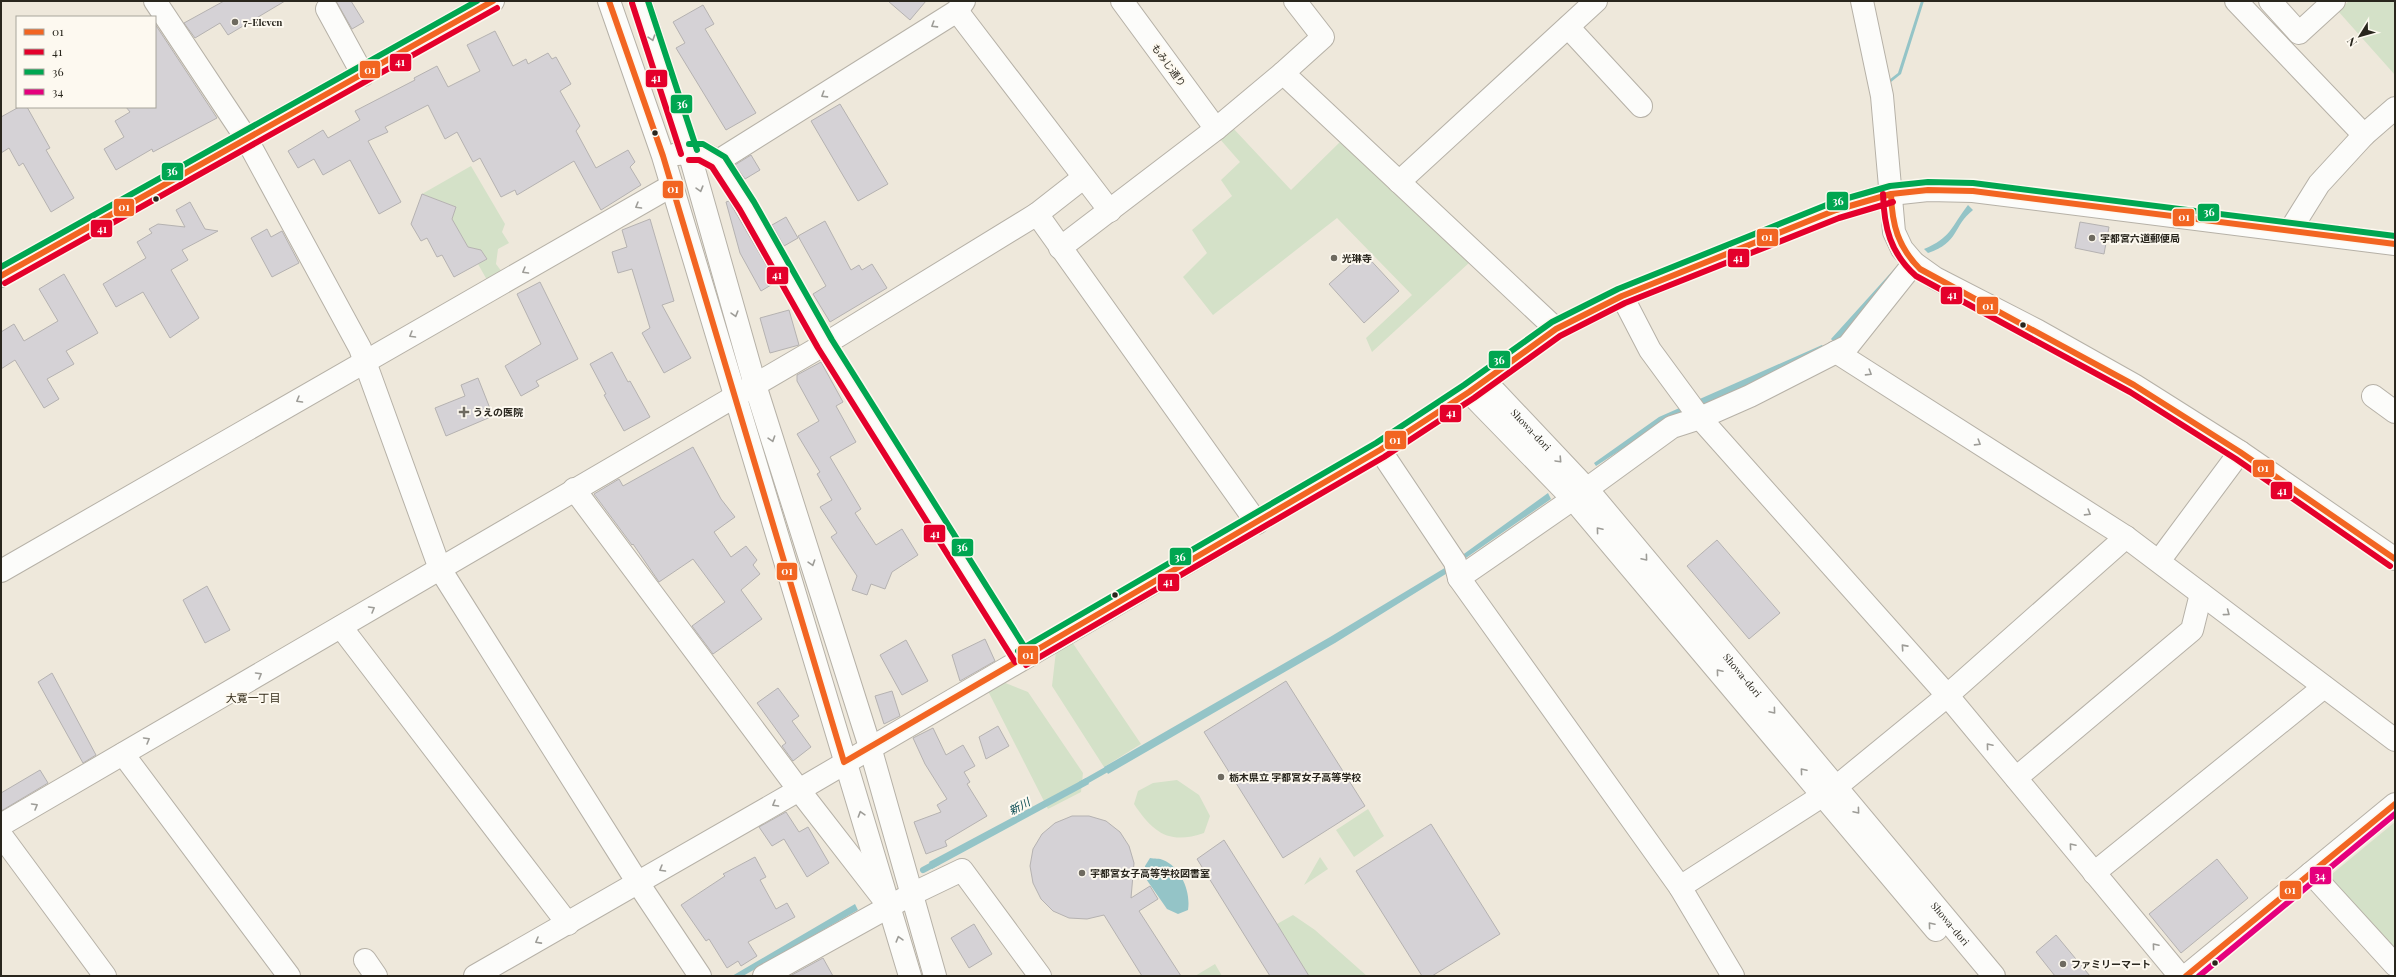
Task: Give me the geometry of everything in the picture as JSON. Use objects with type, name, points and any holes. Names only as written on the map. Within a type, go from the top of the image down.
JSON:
[{"type":"street","points":[[155,1],[246,138],[360,348],[440,569],[638,883],[700,976]]},
{"type":"street","points":[[1,276],[493,1]]},
{"type":"street","points":[[609,1],[663,156],[844,762],[890,907],[910,976]]},
{"type":"street","points":[[640,1],[689,152],[755,385],[870,747],[935,976]]},
{"type":"street","name":"もみじ通り","points":[[1122,1],[1216,129]]},
{"type":"street","points":[[1060,248],[1216,129],[1283,73],[1323,37],[1295,1]]},
{"type":"street","points":[[1399,182],[1596,1]]},
{"type":"street","points":[[1862,1],[1882,96],[1894,232],[1902,249],[1914,263],[1935,278],[2038,332],[2134,385],[2240,452],[2393,555]]},
{"type":"street","points":[[2236,1],[2364,135]]},
{"type":"street","points":[[2270,1],[2299,33],[2334,1]]},
{"type":"street","points":[[718,161],[960,6],[1083,178],[1110,211]]},
{"type":"street","points":[[327,9],[363,75]]},
{"type":"street","points":[[1568,27],[1640,106]]},
{"type":"street","points":[[1283,73],[1556,329]]},
{"type":"street","points":[[2291,229],[2319,184],[2364,135],[2395,108]]},
{"type":"street","points":[[663,156],[689,152],[701,152],[718,161],[747,206],[825,344],[1022,658]]},
{"type":"street","points":[[1,825],[440,569],[574,489],[735,398],[1037,214],[1083,178]]},
{"type":"street","points":[[1,571],[671,186]]},
{"type":"street","points":[[475,976],[568,924],[799,790],[844,762],[1257,523],[1380,450],[1477,386],[1556,329],[1622,296],[1836,210],[1891,194],[1928,190],[1973,191],[2291,229],[2395,244]]},
{"type":"street","points":[[1037,214],[1257,523]]},
{"type":"street","points":[[1459,578],[1580,494],[1672,427],[1700,418],[1750,396],[1848,346],[1914,263]]},
{"type":"street","points":[[1622,296],[1650,350],[1700,418],[1947,695],[2180,976]]},
{"type":"street","points":[[1836,352],[2126,537],[2395,740]]},
{"type":"street","name":"Showa-dori","points":[[1477,386],[1580,494],[1830,791],[1994,976]]},
{"type":"street","points":[[2373,396],[2395,412]]},
{"type":"street","points":[[1380,450],[1455,562],[1459,578],[1680,887],[1733,976]]},
{"type":"street","points":[[2159,561],[2240,452]]},
{"type":"street","points":[[574,489],[799,790],[890,907]]},
{"type":"street","points":[[1680,887],[1830,791],[1947,695],[2126,537]]},
{"type":"street","points":[[2016,778],[2192,630],[2201,594]]},
{"type":"street","points":[[341,627],[568,924]]},
{"type":"street","points":[[2094,873],[2324,686]]},
{"type":"street","points":[[123,754],[289,976]]},
{"type":"street","name":"Showa-dori","points":[[1830,791],[1974,976]]},
{"type":"street","points":[[2186,976],[2395,804]]},
{"type":"street","points":[[1,835],[105,976]]},
{"type":"street","points":[[764,976],[912,894],[962,870],[1040,976]]},
{"type":"street","points":[[2311,873],[2395,965]]},
{"type":"green space","points":[[2349,1],[2395,1],[2395,75],[2338,11]]},
{"type":"green space","points":[[1232,127],[1291,190],[1340,142],[1470,262],[1372,352],[1366,338],[1412,295],[1337,218],[1213,315],[1183,277],[1207,253],[1192,230],[1232,196],[1221,180],[1240,162],[1219,138]]},
{"type":"green space","points":[[471,166],[505,224],[502,232],[509,243],[498,249],[496,264],[502,272],[487,280],[478,264],[487,259],[481,250],[468,247],[452,219],[456,207],[422,194]]},
{"type":"green space","points":[[1072,642],[1141,744],[1104,767],[1052,686],[1056,651]]},
{"type":"green space","points":[[1003,682],[1028,692],[1083,773],[1081,792],[1048,809],[988,691]]},
{"type":"green space","points":[[1177,780],[1199,795],[1210,816],[1204,833],[1181,838],[1163,834],[1148,822],[1134,804],[1138,791],[1153,783]]},
{"type":"green space","points":[[1368,809],[1384,836],[1354,857],[1336,830]]},
{"type":"green space","points":[[2395,822],[2395,955],[2331,881],[2332,874]]},
{"type":"green space","points":[[1320,857],[1328,869],[1304,885]]},
{"type":"green space","points":[[1293,915],[1315,930],[1367,976],[1309,976],[1277,924]]},
{"type":"green space","points":[[1215,964],[1222,976],[1195,976]]},
{"type":"water","points":[[1921,1],[1924,1],[1901,74],[1891,82],[1889,80],[1898,73]]},
{"type":"water","points":[[1968,205],[1973,210],[1966,216],[1951,239],[1938,249],[1928,253],[1924,249],[1940,241],[1950,231]]},
{"type":"water","points":[[1896,267],[1901,271],[1835,344],[1831,339]]},
{"type":"water","points":[[1822,345],[1826,351],[1665,421],[1596,466],[1594,463],[1659,417]]},
{"type":"water","points":[[1548,493],[1551,499],[1463,560],[1461,556]]},
{"type":"water","points":[[1448,566],[1449,572],[1335,643],[1108,774],[1104,767],[1330,637]]},
{"type":"water","points":[[1086,778],[1089,784],[932,869],[929,862]]},
{"type":"water","points":[[1150,858],[1162,859],[1175,868],[1180,874],[1188,896],[1188,910],[1178,914],[1167,909],[1144,876],[1145,866]]},
{"type":"water","points":[[855,904],[858,910],[743,976],[732,976]]},
{"type":"building","name":"7-Eleven","points":[[224,1],[285,1],[228,35],[220,23],[195,38],[184,23]]},
{"type":"building","points":[[336,1],[351,1],[364,22],[352,29]]},
{"type":"building","points":[[888,1],[926,1],[910,20]]},
{"type":"building","points":[[703,5],[714,24],[705,29],[756,113],[726,130],[676,48],[685,43],[673,22]]},
{"type":"building","points":[[156,26],[217,118],[153,152],[152,149],[116,170],[104,149],[124,137],[115,121],[130,112],[127,108],[156,108]]},
{"type":"building","points":[[495,31],[513,66],[526,59],[528,64],[548,53],[552,59],[556,57],[571,84],[560,91],[580,126],[576,131],[596,168],[628,150],[635,162],[630,167],[641,185],[601,210],[574,161],[517,195],[515,190],[501,197],[480,158],[473,162],[457,132],[445,139],[428,105],[385,127],[388,132],[368,141],[401,202],[379,214],[350,160],[323,175],[314,159],[298,168],[288,151],[323,130],[328,138],[360,120],[355,111],[415,80],[414,78],[437,66],[448,87],[480,71],[467,45]]},
{"type":"building","points":[[840,104],[888,184],[858,201],[811,121]]},
{"type":"building","points":[[17,108],[28,108],[50,148],[46,150],[74,198],[51,212],[23,163],[19,166],[9,148],[1,153],[1,117]]},
{"type":"building","points":[[751,155],[760,170],[745,179],[735,165]]},
{"type":"building","points":[[422,194],[456,207],[452,219],[468,247],[481,250],[487,259],[454,277],[442,255],[437,257],[427,238],[421,241],[411,224]]},
{"type":"building","points":[[729,201],[776,282],[761,291],[740,253],[726,202]]},
{"type":"building","points":[[190,202],[205,229],[218,231],[182,250],[188,260],[171,270],[199,318],[170,338],[143,292],[116,307],[103,284],[146,258],[137,242],[152,233],[149,229],[158,224],[185,227],[176,210]]},
{"type":"building","points":[[786,217],[798,238],[784,246],[772,225]]},
{"type":"building","points":[[650,219],[674,301],[662,305],[691,358],[664,373],[642,333],[650,328],[632,269],[618,273],[612,252],[627,247],[622,230]]},
{"type":"building","points":[[825,221],[851,270],[859,265],[862,270],[872,264],[887,288],[830,322],[813,294],[826,286],[798,236]]},
{"type":"building","name":"宇都宮六道郵便局","points":[[2080,222],[2109,227],[2104,254],[2075,248]]},
{"type":"building","points":[[267,229],[271,237],[282,231],[299,263],[272,277],[251,238]]},
{"type":"building","points":[[1364,253],[1399,291],[1364,323],[1329,284]]},
{"type":"building","points":[[64,274],[98,333],[66,351],[74,364],[47,379],[59,399],[44,408],[15,360],[1,369],[1,332],[14,324],[24,341],[58,321],[39,289]]},
{"type":"building","points":[[540,282],[578,359],[536,381],[539,386],[521,396],[505,366],[541,344],[517,294]]},
{"type":"building","points":[[789,310],[799,345],[770,353],[760,318]]},
{"type":"building","points":[[612,352],[628,382],[630,381],[650,417],[624,431],[604,395],[606,394],[590,364]]},
{"type":"building","points":[[821,362],[843,402],[836,406],[856,442],[830,457],[861,509],[855,513],[876,545],[902,529],[918,555],[892,572],[885,589],[871,584],[867,595],[852,590],[857,576],[831,537],[837,533],[820,507],[832,500],[817,474],[820,472],[797,434],[819,421],[797,381],[797,375]]},
{"type":"building","name":"うえの医院","points":[[478,378],[493,416],[446,436],[435,408],[465,396],[461,385]]},
{"type":"building","points":[[693,447],[721,499],[735,517],[714,532],[731,557],[746,546],[757,560],[753,565],[760,574],[741,590],[762,619],[713,654],[692,626],[725,602],[693,559],[659,582],[633,544],[632,545],[594,494],[619,479],[623,486]]},
{"type":"building","points":[[1717,540],[1780,613],[1749,639],[1687,566]]},
{"type":"building","points":[[207,586],[230,630],[205,643],[183,600]]},
{"type":"building","points":[[985,639],[995,661],[960,681],[952,655]]},
{"type":"building","points":[[906,640],[928,681],[902,695],[880,655]]},
{"type":"building","points":[[52,673],[96,755],[83,763],[38,682]]},
{"type":"building","points":[[1286,681],[1365,806],[1283,858],[1204,732]]},
{"type":"building","points":[[778,688],[799,716],[792,721],[811,747],[793,761],[782,746],[786,743],[757,703]]},
{"type":"building","points":[[892,691],[900,716],[884,724],[875,696]]},
{"type":"building","points":[[998,726],[1009,746],[986,759],[979,737]]},
{"type":"building","points":[[933,728],[946,755],[963,745],[975,766],[964,772],[970,782],[967,784],[987,816],[945,841],[947,846],[926,854],[914,822],[941,812],[937,805],[947,799],[925,764],[913,738]]},
{"type":"building","points":[[40,770],[48,783],[1,811],[1,793]]},
{"type":"building","points":[[786,812],[799,832],[808,827],[829,863],[807,877],[784,839],[772,846],[759,827]]},
{"type":"building","name":"宇都宮女子高等学校図書室","points":[[1072,816],[1089,816],[1106,821],[1120,832],[1129,846],[1134,863],[1131,898],[1150,886],[1158,899],[1139,911],[1181,976],[1142,976],[1104,915],[1087,919],[1069,918],[1053,911],[1041,899],[1033,883],[1030,866],[1033,849],[1042,834],[1055,823]]},
{"type":"building","points":[[1431,824],[1500,934],[1432,976],[1422,976],[1356,871]]},
{"type":"building","points":[[1224,840],[1309,976],[1270,976],[1245,936],[1197,859]]},
{"type":"building","points":[[755,857],[766,877],[760,880],[776,909],[787,903],[795,917],[748,942],[757,956],[741,966],[738,961],[727,968],[709,939],[706,941],[681,905],[725,876],[723,874]]},
{"type":"building","points":[[2217,859],[2248,898],[2181,953],[2149,914]]},
{"type":"building","points":[[974,924],[992,954],[969,968],[951,938]]},
{"type":"building","name":"ファミリーマート","points":[[2056,935],[2090,976],[2055,976],[2036,952]]},
{"type":"building","points":[[823,958],[833,976],[790,976]]},
{"type":"waterway","name":"新川","points":[[1081,784],[1111,767]]},
{"type":"waterway","name":"新川","points":[[923,870],[938,862]]},
{"type":"transit line","name":"36","points":[[1,267],[477,1]]},
{"type":"transit line","name":"01","points":[[1,276],[493,1]]},
{"type":"transit line","name":"01","points":[[609,1],[663,156],[844,762]]},
{"type":"transit line","name":"36","points":[[648,1],[697,150]]},
{"type":"transit line","name":"41","points":[[632,3],[681,154]]},
{"type":"transit line","name":"41","points":[[5,283],[497,8]]},
{"type":"transit line","name":"36","points":[[689,144],[703,144],[725,157],[754,202],[832,340],[1029,654]]},
{"type":"transit line","name":"41","points":[[689,160],[699,160],[712,167],[740,210],[818,348],[1015,662]]},
{"type":"transit line","name":"36","points":[[1018,651],[1376,443],[1464,385],[1552,322],[1618,289],[1834,202],[1890,186],[1928,182],[1973,183],[2395,236]]},
{"type":"transit line","name":"01","points":[[844,762],[1380,450],[1469,392],[1556,329],[1622,296],[1836,210],[1891,194],[1928,190],[1973,191],[2395,244]]},
{"type":"transit line","name":"41","points":[[1883,194],[1885,218],[1894,249],[1907,267],[1916,276],[2130,392],[2236,459],[2390,566]]},
{"type":"transit line","name":"01","points":[[1891,194],[1893,216],[1901,244],[1912,261],[1920,269],[2134,385],[2240,452],[2395,559]]},
{"type":"transit line","name":"41","points":[[1026,665],[1384,457],[1474,398],[1560,336],[1625,303],[1839,218],[1893,202]]},
{"type":"transit line","name":"01","points":[[2186,976],[2395,804]]},
{"type":"transit line","name":"34","points":[[2199,976],[2395,814]]},
{"type":"place","name":"7-Eleven","points":[[235,22]]},
{"type":"place","name":"宇都宮六道郵便局","points":[[2092,238]]},
{"type":"place","name":"光琳寺","points":[[1334,258]]},
{"type":"place","name":"うえの医院","points":[[464,412]]},
{"type":"place","name":"栃木県立 宇都宮女子高等学校","points":[[1221,777]]},
{"type":"place","name":"宇都宮女子高等学校図書室","points":[[1082,873]]},
{"type":"place","name":"ファミリーマート","points":[[2063,964]]},
{"type":"district","name":"大寛一丁目","points":[[253,697]]}]
